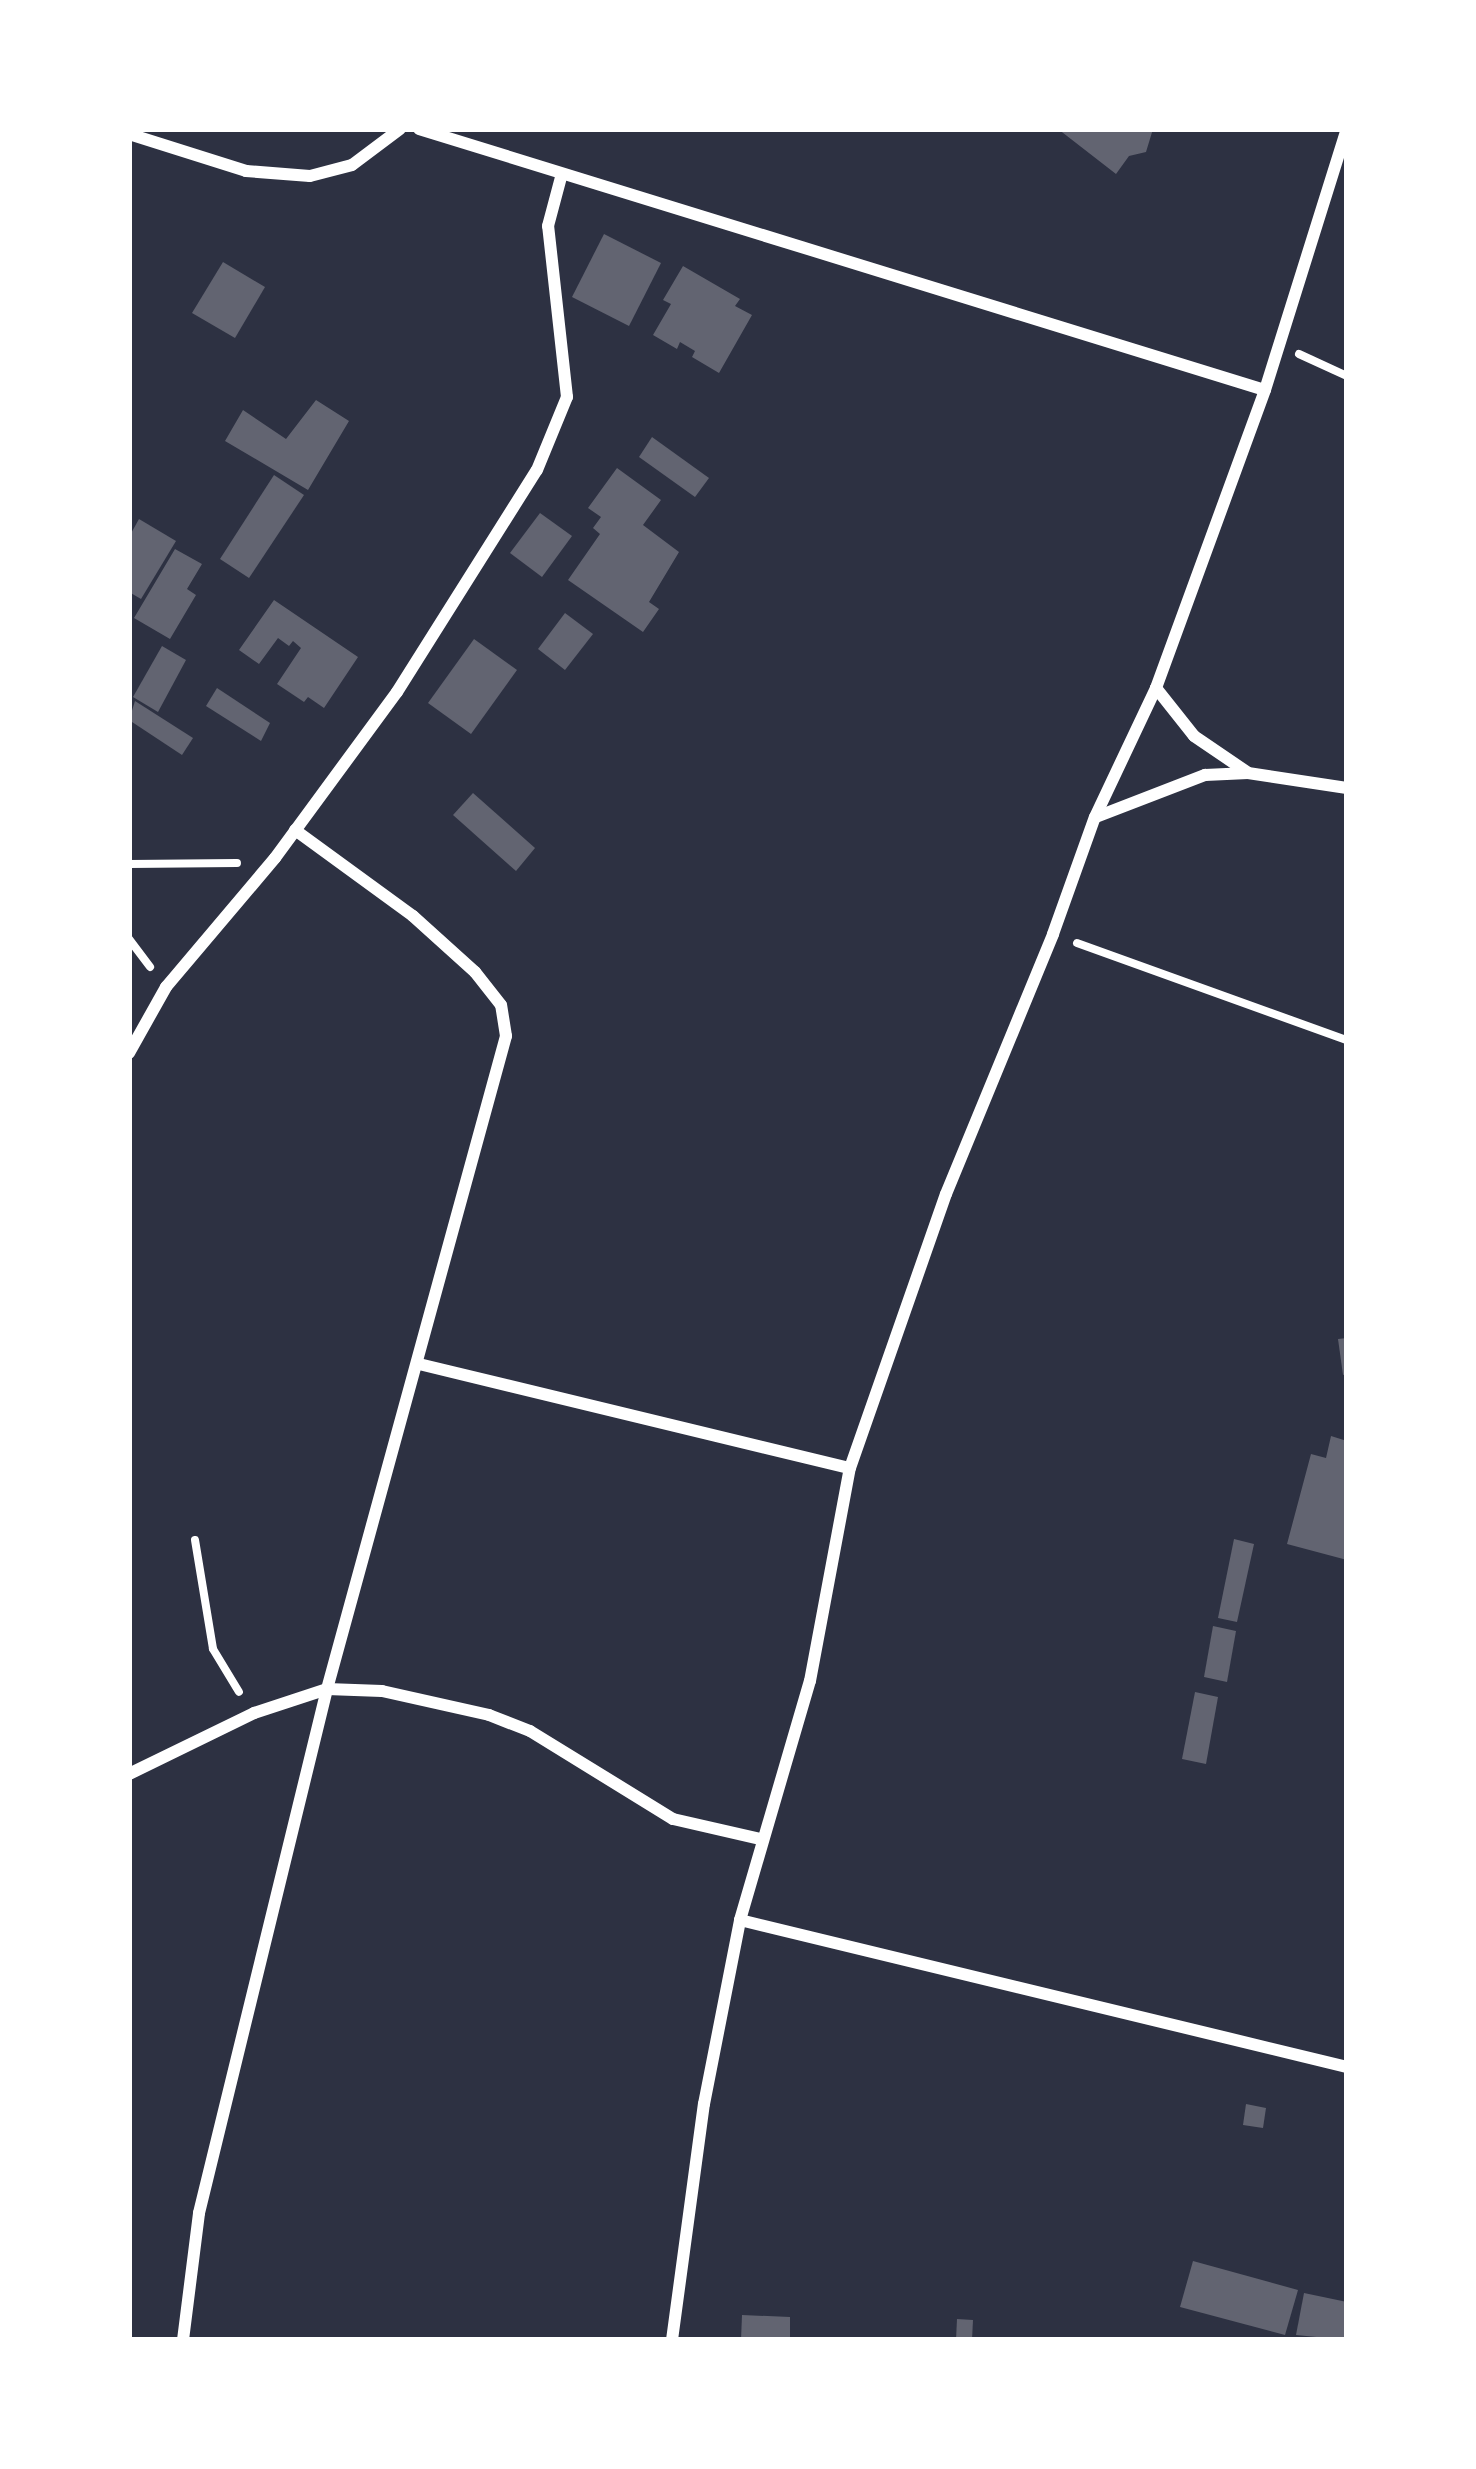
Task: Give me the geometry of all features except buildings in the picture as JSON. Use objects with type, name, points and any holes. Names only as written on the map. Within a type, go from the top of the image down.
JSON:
[{"type":"street","points":[[129,134],[246,171],[310,176],[352,165],[400,129]]},
{"type":"street","points":[[419,129],[561,177],[1265,390]]},
{"type":"street","points":[[672,2340],[704,2104],[740,1920],[810,1681],[850,1468],[946,1194],[1053,934],[1095,817],[1156,688],[1265,390],[1347,129]]},
{"type":"street","points":[[129,1053],[166,987],[295,830],[478,569],[536,470],[567,397],[548,226],[561,177]]},
{"type":"street","points":[[1156,688],[1194,736],[1249,773]]},
{"type":"street","points":[[1095,817],[1186,781],[1249,773],[1347,788]]},
{"type":"street","points":[[183,2340],[199,2213],[327,1689],[499,1076],[506,1036],[501,1005],[475,972],[413,916],[295,830]]},
{"type":"street","points":[[419,1364],[850,1468]]},
{"type":"street","points":[[129,1774],[254,1713],[327,1689],[440,1700],[530,1731],[673,1819],[760,1839]]},
{"type":"street","points":[[740,1920],[1347,2067]]},
{"type":"path","points":[[1279,346],[1347,376]]},
{"type":"path","points":[[129,864],[274,858]]},
{"type":"path","points":[[1053,934],[1347,1040]]},
{"type":"path","points":[[195,1540],[213,1649],[254,1713]]}]
